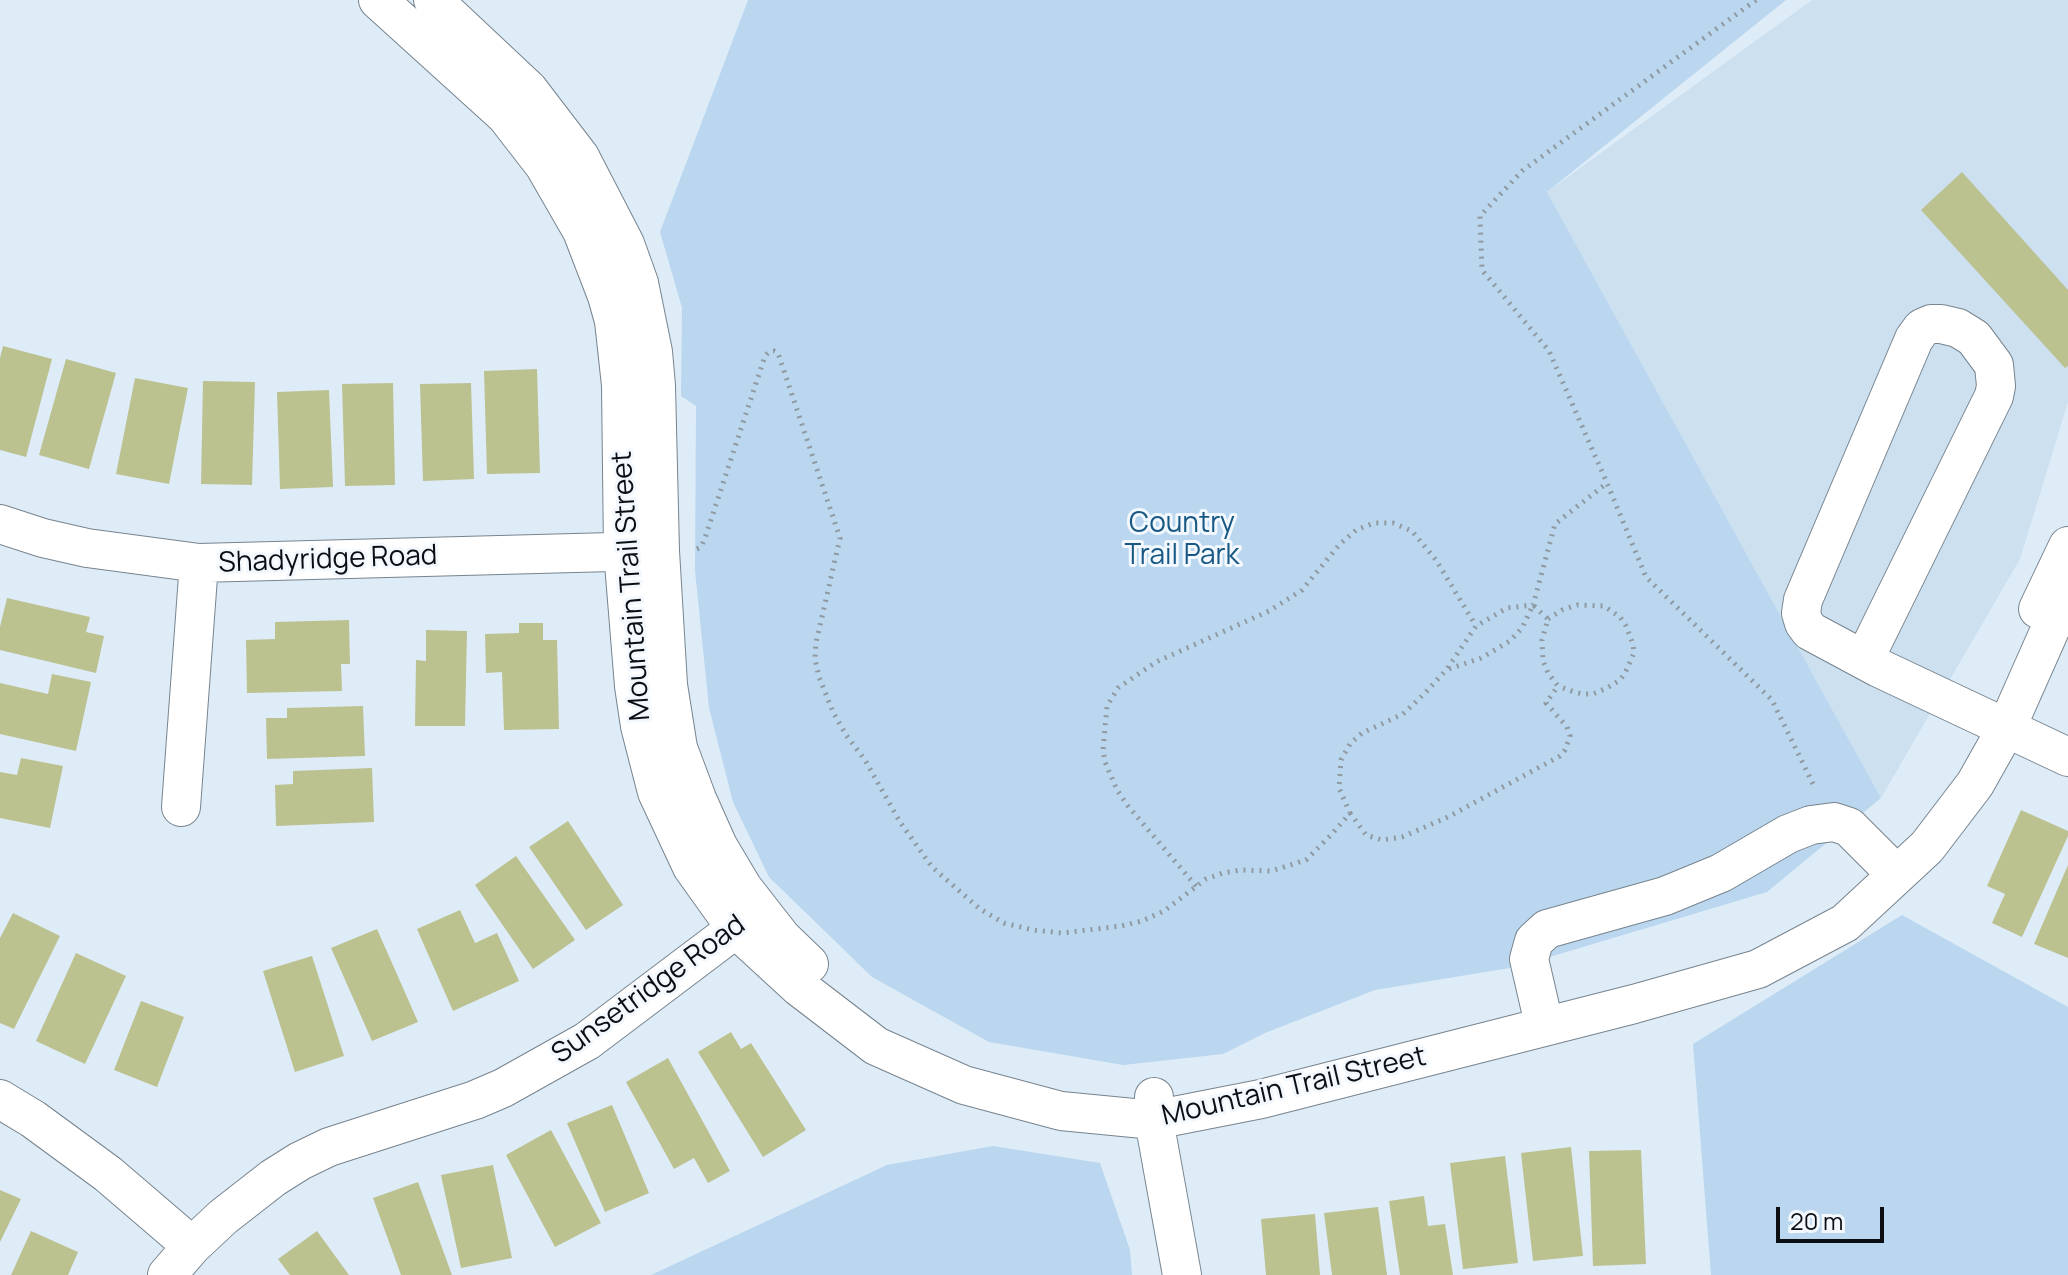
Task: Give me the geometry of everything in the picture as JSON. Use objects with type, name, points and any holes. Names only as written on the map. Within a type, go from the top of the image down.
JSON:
[{"type":"street","name":"Mountain Trail Street","points":[[378,0],[506,116],[544,165],[582,231],[614,321],[642,551],[678,748],[718,846],[743,888],[748,920],[782,938],[838,992],[894,1029],[973,1070],[1063,1093],[1154,1107],[1261,1099],[1634,1004],[1758,969],[1845,923],[1927,847],[1975,784],[2068,546]]},
{"type":"street","name":"Mountain Trail Street","points":[[433,0],[528,89],[580,157],[625,244],[647,314],[656,386],[642,551]]},
{"type":"street","points":[[1864,660],[1994,396],[1994,365],[1974,338],[1958,328],[1931,324],[1922,328],[1914,339],[1803,600],[1801,613],[1810,631],[1864,660],[2068,757]]},
{"type":"street","name":"Shadyridge Road","points":[[0,524],[87,548],[199,563],[642,551]]},
{"type":"street","points":[[181,807],[199,563]]},
{"type":"street","name":"Mountain Trail Street","points":[[1154,1107],[1195,1089],[1297,1070],[1593,999],[1762,947],[1821,919],[1852,897],[1887,865],[1933,811],[1996,724],[2068,589]]},
{"type":"street","points":[[1541,1011],[1529,959],[1534,941],[1547,929],[1665,896],[1721,873],[1788,834],[1811,825],[1834,822],[1849,827],[1887,865]]},
{"type":"street","name":"Sunsetridge Road","points":[[167,1275],[223,1217],[300,1161],[329,1147],[503,1088],[587,1041],[748,920]]},
{"type":"street","points":[[0,1099],[108,1174],[192,1246]]},
{"type":"street","points":[[1154,1107],[1182,1275]]},
{"type":"path","points":[[1756,0],[1522,171],[1480,216],[1482,270],[1549,351],[1646,577],[1772,700],[1813,784]]},
{"type":"path","points":[[642,551],[693,551],[701,547],[765,356],[774,351],[778,353],[840,538],[816,643],[815,659],[819,677],[833,712],[900,822],[932,867],[980,909],[1004,923],[1062,933],[1142,921],[1164,911],[1206,879],[1241,870],[1271,871],[1306,860],[1350,813]]},
{"type":"path","points":[[1447,669],[1481,658],[1510,641],[1522,628],[1533,605],[1555,524],[1607,483]]},
{"type":"path","points":[[1196,886],[1128,806],[1105,762],[1103,750],[1107,706],[1118,688],[1156,662],[1229,630],[1302,590],[1339,545],[1356,530],[1374,523],[1393,523],[1412,531],[1436,560],[1476,626]]},
{"type":"path","points":[[1548,619],[1533,605],[1507,608],[1476,626],[1447,669],[1403,714],[1362,733],[1350,744],[1341,760],[1339,773],[1339,788],[1350,813],[1366,835],[1382,840],[1402,837],[1448,817],[1560,756],[1570,736],[1567,727],[1546,703],[1558,686]]},
{"type":"path","points":[[1577,605],[1604,606],[1620,617],[1634,653],[1620,680],[1593,694],[1558,686],[1543,661],[1542,640],[1548,619],[1577,605]]},
{"type":"shaded area","points":[[1812,0],[2068,0],[2068,402],[2020,559],[1881,798],[1547,192]]},
{"type":"green space","name":"Country Trail Park","points":[[748,0],[1786,0],[1547,192],[1881,798],[1767,892],[1516,967],[1375,990],[1265,1033],[1223,1054],[1123,1065],[989,1042],[872,977],[769,877],[733,802],[709,708],[695,571],[696,406],[681,396],[682,308],[660,232]]},
{"type":"green space","points":[[1902,915],[2068,1007],[2068,1275],[1711,1275],[1693,1044]]},
{"type":"green space","points":[[993,1146],[1100,1163],[1130,1250],[1132,1275],[651,1275],[887,1165]]},
{"type":"building","points":[[1962,172],[2068,290],[2068,366],[2065,368],[1921,210]]},
{"type":"building","points":[[3,346],[52,359],[26,457],[0,450],[0,358]]},
{"type":"building","points":[[66,359],[116,373],[89,469],[39,455]]},
{"type":"building","points":[[537,369],[540,473],[487,474],[484,371]]},
{"type":"building","points":[[135,378],[188,388],[169,484],[116,474]]},
{"type":"building","points":[[203,381],[255,382],[252,485],[201,484]]},
{"type":"building","points":[[393,383],[395,485],[345,486],[342,384]]},
{"type":"building","points":[[471,383],[474,479],[423,481],[420,384]]},
{"type":"building","points":[[329,390],[333,487],[280,489],[277,392]]},
{"type":"building","points":[[7,598],[90,617],[86,632],[104,636],[96,673],[0,650],[0,627]]},
{"type":"building","points":[[349,620],[350,664],[341,664],[342,691],[247,693],[246,640],[275,639],[275,622]]},
{"type":"building","points":[[519,623],[543,623],[543,640],[557,640],[559,729],[504,730],[502,672],[486,673],[485,634],[519,633]]},
{"type":"building","points":[[426,630],[467,631],[465,726],[415,726],[416,660],[426,661]]},
{"type":"building","points":[[52,674],[91,682],[76,751],[0,734],[0,683],[48,694]]},
{"type":"building","points":[[363,706],[365,756],[267,759],[266,718],[287,718],[287,708]]},
{"type":"building","points":[[21,758],[63,766],[50,828],[0,818],[0,772],[17,775]]},
{"type":"building","points":[[372,768],[374,822],[276,826],[275,785],[293,784],[293,771]]},
{"type":"building","points":[[2021,810],[2068,831],[2022,937],[1992,923],[2005,894],[1987,886]]},
{"type":"building","points":[[568,821],[623,905],[586,930],[529,847]]},
{"type":"building","points":[[516,856],[575,940],[533,969],[475,885]]},
{"type":"building","points":[[2068,865],[2068,958],[2034,944]]},
{"type":"building","points":[[460,910],[475,943],[497,933],[519,981],[453,1011],[417,929]]},
{"type":"building","points":[[13,913],[60,936],[14,1029],[0,1023],[0,938]]},
{"type":"building","points":[[377,929],[418,1022],[372,1041],[331,948]]},
{"type":"building","points":[[76,953],[126,976],[85,1064],[36,1041]]},
{"type":"building","points":[[312,956],[344,1056],[295,1072],[263,971]]},
{"type":"building","points":[[141,1001],[184,1017],[157,1087],[114,1070]]},
{"type":"building","points":[[731,1032],[741,1049],[751,1043],[806,1130],[763,1157],[698,1052]]},
{"type":"building","points":[[668,1058],[730,1171],[708,1183],[694,1158],[674,1169],[626,1082]]},
{"type":"building","points":[[612,1105],[649,1193],[605,1212],[567,1123]]},
{"type":"building","points":[[551,1130],[601,1223],[555,1247],[506,1155]]},
{"type":"building","points":[[1571,1147],[1583,1256],[1533,1261],[1521,1153]]},
{"type":"building","points":[[1641,1150],[1646,1264],[1593,1266],[1589,1151]]},
{"type":"building","points":[[1505,1156],[1518,1263],[1463,1269],[1450,1163]]},
{"type":"building","points":[[493,1165],[512,1258],[461,1268],[441,1175]]},
{"type":"building","points":[[418,1182],[452,1275],[401,1275],[373,1198]]},
{"type":"building","points":[[0,1190],[21,1199],[0,1242]]},
{"type":"building","points":[[1424,1196],[1428,1226],[1445,1224],[1453,1275],[1400,1275],[1389,1201]]},
{"type":"building","points":[[1378,1207],[1387,1275],[1332,1275],[1324,1213]]},
{"type":"building","points":[[1315,1214],[1320,1275],[1266,1275],[1261,1219]]},
{"type":"building","points":[[31,1231],[78,1252],[68,1275],[11,1275]]},
{"type":"building","points":[[317,1231],[349,1275],[290,1275],[278,1259]]}]
